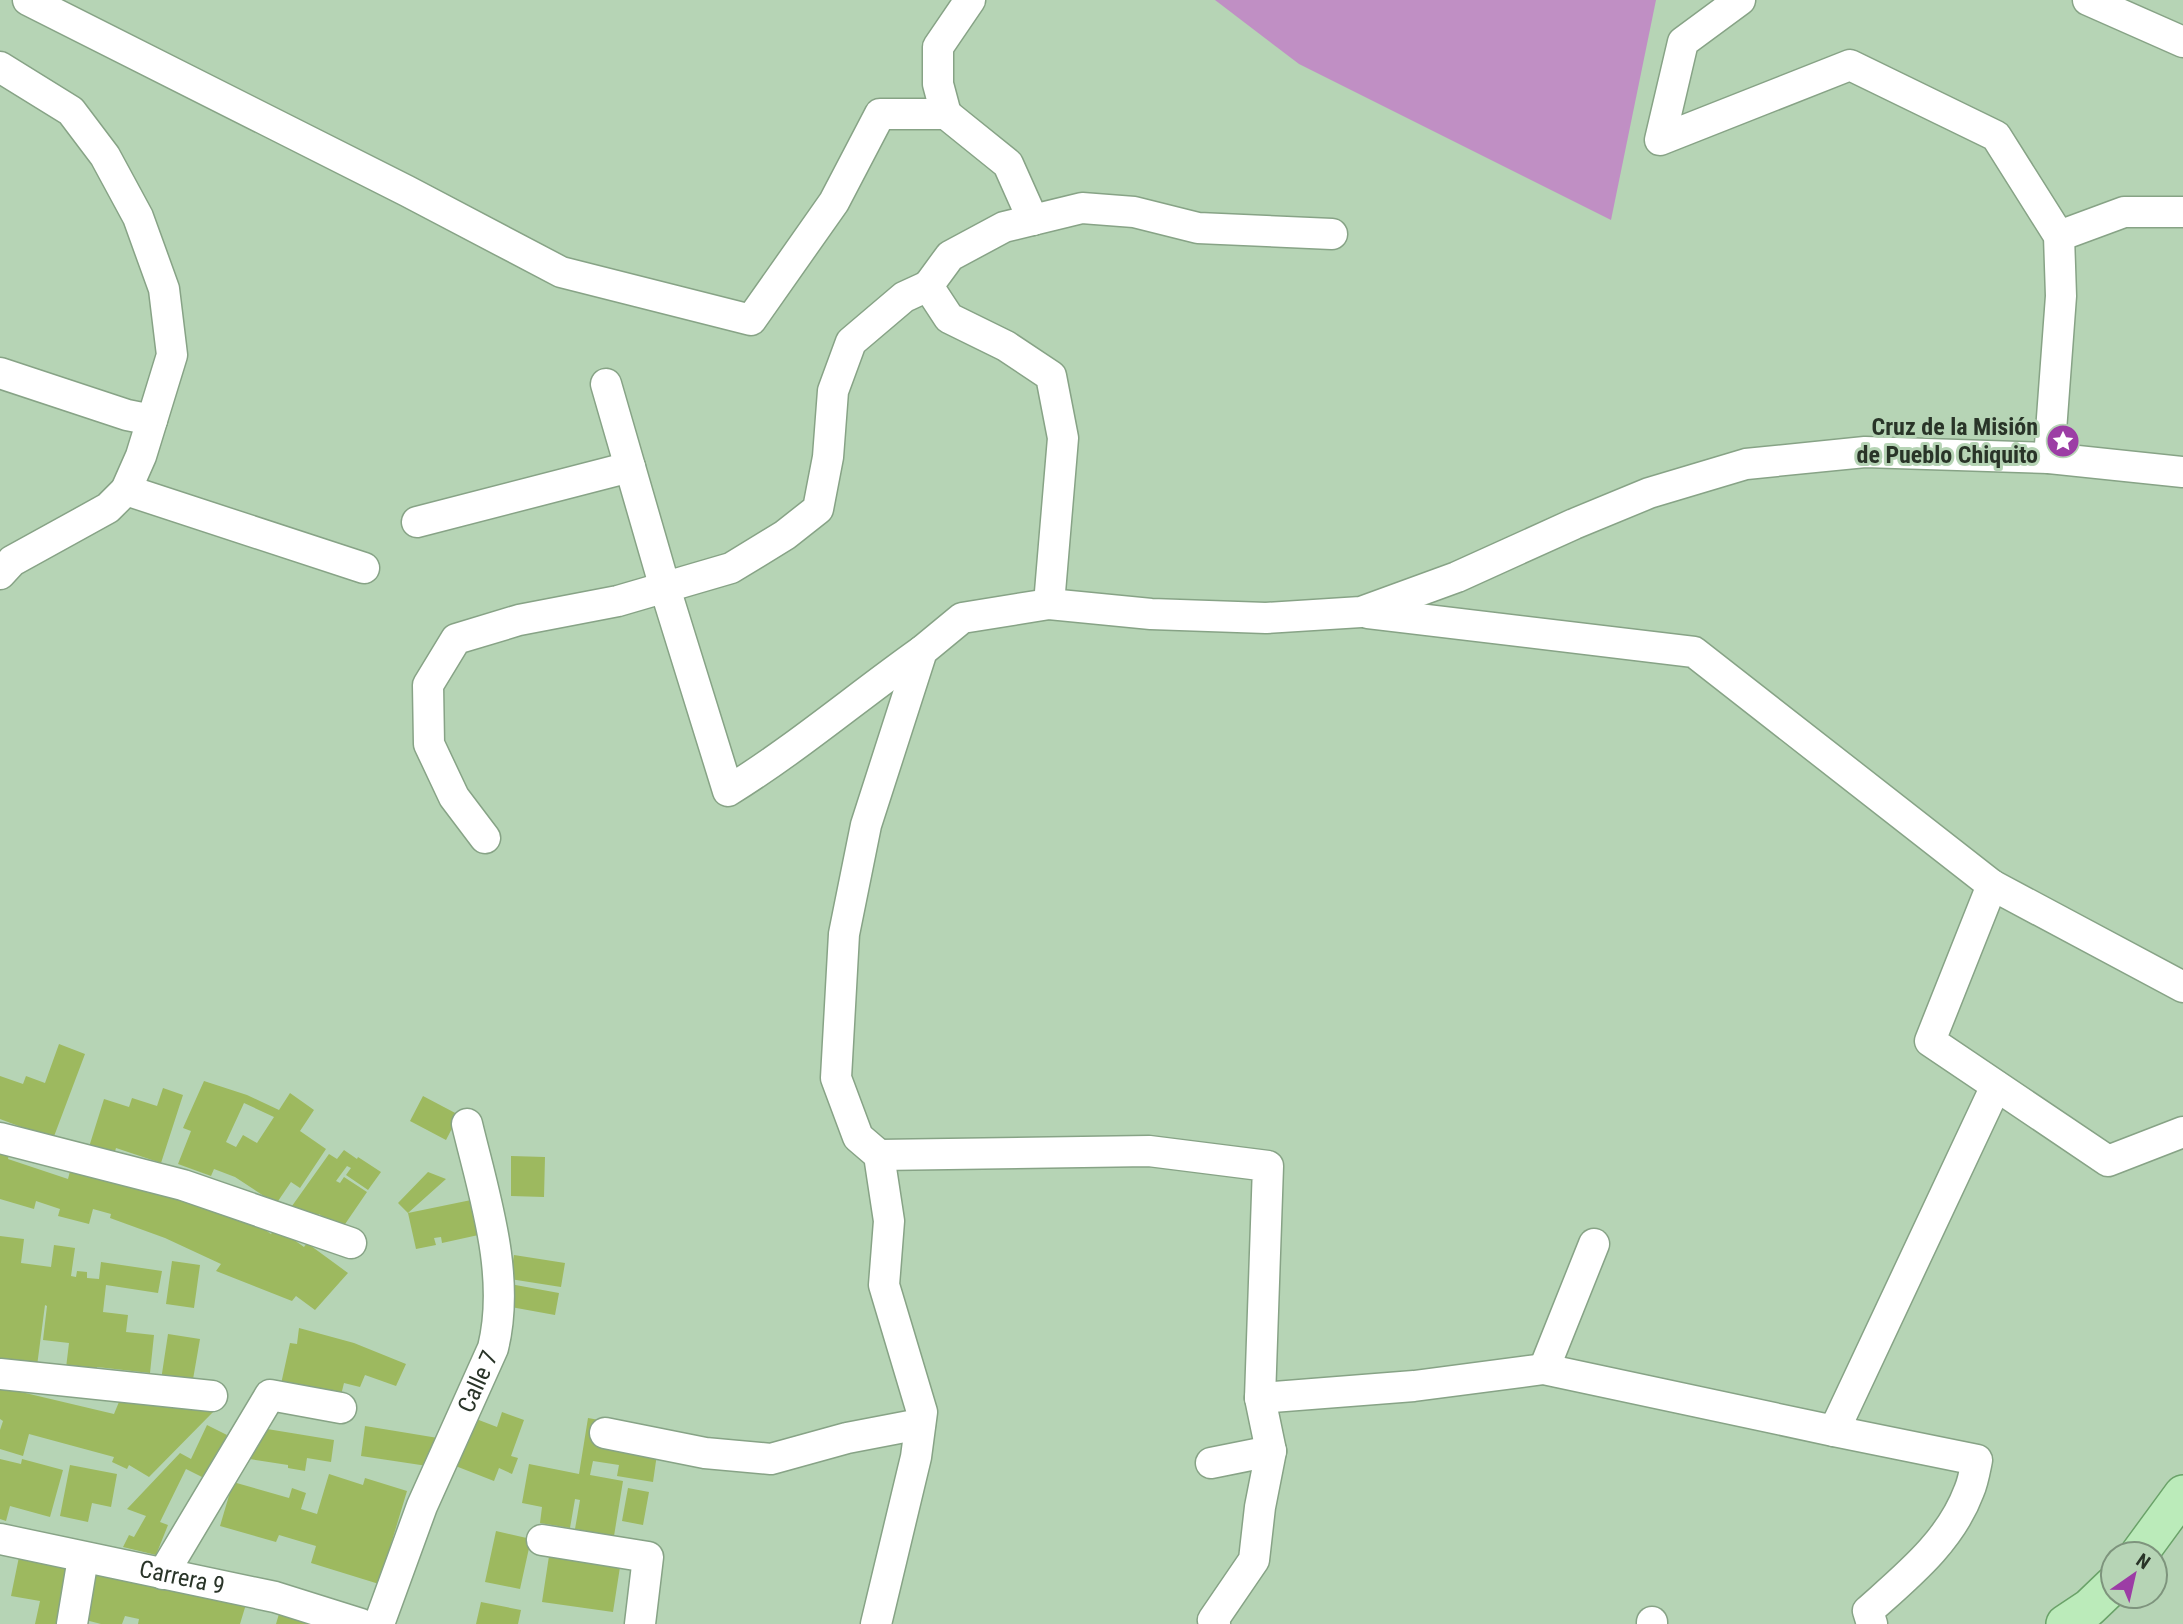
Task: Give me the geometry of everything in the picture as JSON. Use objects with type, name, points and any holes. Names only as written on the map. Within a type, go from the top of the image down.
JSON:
[{"type":"main road","points":[[2150,1540],[2183,1494]]},
{"type":"main road","points":[[2065,1624],[2099,1598]]},
{"type":"street","points":[[28,0],[407,191],[561,272],[751,320],[834,202],[880,114],[946,114]]},
{"type":"street","points":[[970,0],[938,47],[938,85],[946,114],[1008,164],[1032,220]]},
{"type":"street","points":[[1740,0],[1682,42],[1660,140],[1850,65],[1996,136],[2059,236],[2061,296],[2049,458]]},
{"type":"street","points":[[2088,0],[2183,41]]},
{"type":"street","points":[[0,67],[71,111],[104,156],[138,217],[164,289],[172,355],[141,456],[126,490],[108,508],[12,561],[0,574]]},
{"type":"street","points":[[485,838],[454,797],[429,744],[428,685],[457,639],[519,620],[618,601],[731,568],[785,534],[818,509],[828,457],[833,391],[851,342],[905,297],[928,286],[950,256],[1004,227],[1083,208],[1135,212],[1198,228],[1332,234]]},
{"type":"street","points":[[2059,236],[2124,212],[2183,212]]},
{"type":"street","points":[[928,286],[949,318],[1006,346],[1051,376],[1063,438],[1049,604]]},
{"type":"street","points":[[0,373],[127,415],[152,420]]},
{"type":"street","points":[[606,384],[728,791],[770,765],[962,618],[1049,604],[1151,614],[1266,618],[1361,612],[1694,652],[1992,885],[2183,987]]},
{"type":"street","points":[[1361,612],[1457,577],[1574,524],[1649,494],[1746,464],[1865,452],[2049,458],[2183,472]]},
{"type":"street","points":[[417,523],[630,467]]},
{"type":"street","points":[[126,490],[364,568]]},
{"type":"street","points":[[876,1624],[916,1457],[922,1412],[884,1285],[889,1221],[879,1156],[858,1137],[836,1078],[844,934],[866,825],[922,651]]},
{"type":"street","points":[[1992,885],[1930,1041],[2108,1161],[2183,1132]]},
{"type":"street","points":[[1834,1431],[1996,1086]]},
{"type":"street","name":"Calle 7","points":[[379,1624],[422,1506],[493,1348],[498,1326],[499,1295],[491,1226],[467,1124]]},
{"type":"street","points":[[0,1138],[183,1185],[351,1244]]},
{"type":"street","points":[[879,1156],[1149,1151],[1268,1166],[1260,1398],[1271,1451],[1260,1507],[1254,1560],[1213,1620],[1215,1624]]},
{"type":"street","points":[[1544,1369],[1594,1244]]},
{"type":"street","points":[[1260,1398],[1414,1386],[1544,1369],[1977,1460],[1969,1492],[1945,1538],[1868,1611],[1872,1624]]},
{"type":"street","points":[[0,1374],[212,1395]]},
{"type":"street","points":[[163,1574],[270,1395],[341,1408]]},
{"type":"street","points":[[605,1433],[705,1452],[771,1459],[847,1438],[920,1424]]},
{"type":"street","points":[[1211,1463],[1271,1451]]},
{"type":"street","name":"Carrera 9","points":[[0,1539],[275,1597],[361,1624]]},
{"type":"street","points":[[541,1540],[648,1556],[639,1624]]},
{"type":"street","points":[[72,1624],[83,1558]]},
{"type":"shaded area","points":[[1215,0],[1656,0],[1611,220],[1299,64]]},
{"type":"building","points":[[59,1044],[85,1054],[53,1139],[0,1119],[0,1076],[23,1084],[26,1076],[45,1083]]},
{"type":"building","points":[[204,1081],[247,1095],[279,1110],[290,1093],[314,1110],[300,1131],[326,1149],[300,1188],[291,1182],[276,1204],[235,1177],[214,1169],[211,1176],[178,1164],[191,1131],[183,1128]],"holes":[[[244,1103],[274,1117],[257,1143],[243,1135],[236,1147],[226,1142]]]},
{"type":"building","points":[[163,1088],[183,1095],[161,1163],[116,1148],[114,1155],[89,1147],[104,1099],[129,1107],[132,1098],[157,1106]]},
{"type":"building","points":[[423,1096],[459,1115],[446,1140],[410,1121]]},
{"type":"building","points":[[344,1150],[381,1172],[368,1190],[346,1175],[351,1168],[347,1166],[336,1181],[340,1183],[344,1177],[367,1192],[341,1230],[319,1214],[316,1218],[292,1206],[329,1154],[337,1159]]},
{"type":"building","points":[[0,1152],[9,1155],[8,1159],[68,1179],[71,1167],[252,1221],[271,1234],[276,1227],[304,1247],[307,1243],[348,1273],[315,1310],[296,1296],[292,1301],[216,1271],[221,1264],[165,1238],[110,1218],[111,1214],[93,1209],[89,1224],[58,1216],[60,1209],[36,1201],[34,1209],[0,1199]]},
{"type":"building","points":[[511,1156],[545,1157],[544,1197],[511,1196]]},
{"type":"building","points":[[428,1172],[446,1179],[408,1213],[398,1203]]},
{"type":"building","points":[[476,1199],[483,1234],[442,1243],[441,1237],[434,1238],[436,1245],[416,1249],[408,1213]]},
{"type":"building","points":[[0,1236],[24,1239],[21,1263],[51,1267],[54,1245],[75,1248],[71,1276],[76,1277],[77,1271],[87,1272],[87,1278],[99,1279],[101,1262],[162,1271],[158,1293],[106,1285],[103,1312],[128,1315],[126,1332],[154,1335],[150,1373],[97,1367],[96,1371],[66,1368],[69,1343],[43,1340],[45,1305],[37,1366],[0,1361]]},
{"type":"building","points":[[514,1255],[565,1263],[561,1287],[510,1279]]},
{"type":"building","points":[[172,1261],[200,1265],[194,1308],[166,1304]]},
{"type":"building","points":[[510,1284],[559,1293],[555,1315],[511,1307],[514,1291],[509,1291]]},
{"type":"building","points":[[299,1328],[354,1343],[406,1364],[396,1386],[365,1375],[360,1387],[344,1383],[340,1399],[281,1384],[290,1343],[297,1344]]},
{"type":"building","points":[[168,1334],[200,1339],[192,1385],[161,1380]]},
{"type":"building","points":[[0,1387],[114,1414],[121,1397],[215,1410],[149,1477],[129,1465],[127,1469],[112,1462],[114,1457],[29,1434],[23,1456],[0,1449],[3,1421],[0,1419]]},
{"type":"building","points":[[502,1412],[524,1420],[511,1456],[518,1458],[512,1474],[499,1468],[494,1481],[453,1465],[471,1417],[497,1427]]},
{"type":"building","points":[[588,1418],[599,1420],[597,1432],[658,1447],[653,1482],[617,1476],[619,1465],[593,1461],[590,1475],[623,1481],[614,1536],[575,1529],[580,1500],[575,1499],[570,1528],[540,1523],[542,1507],[522,1503],[529,1464],[579,1474]]},
{"type":"building","points":[[207,1425],[227,1435],[206,1479],[186,1469],[160,1522],[168,1525],[156,1555],[123,1547],[129,1535],[134,1537],[146,1516],[127,1509],[180,1453],[191,1459]]},
{"type":"building","points":[[365,1426],[438,1438],[434,1467],[361,1456]]},
{"type":"building","points":[[255,1427],[334,1440],[331,1462],[307,1458],[305,1471],[288,1468],[288,1465],[250,1459]]},
{"type":"building","points":[[0,1459],[21,1464],[22,1459],[63,1470],[50,1517],[10,1506],[6,1521],[0,1519]]},
{"type":"building","points":[[70,1465],[117,1474],[111,1507],[92,1503],[88,1522],[60,1516]]},
{"type":"building","points":[[329,1474],[363,1485],[365,1478],[407,1491],[379,1584],[311,1563],[316,1546],[279,1535],[276,1542],[220,1526],[233,1482],[289,1498],[292,1488],[306,1493],[301,1509],[317,1514]]},
{"type":"building","points":[[628,1488],[649,1492],[643,1525],[622,1521]]},
{"type":"building","points":[[496,1531],[531,1539],[520,1589],[485,1582]]},
{"type":"building","points":[[20,1552],[80,1567],[68,1624],[35,1624],[40,1601],[11,1596]]},
{"type":"building","points":[[549,1556],[620,1567],[613,1612],[542,1602]]},
{"type":"building","points":[[92,1570],[247,1601],[240,1624],[138,1624],[139,1619],[125,1616],[122,1624],[101,1624],[78,1618]]},
{"type":"building","points":[[481,1602],[521,1610],[518,1624],[476,1624]]},
{"type":"building","points":[[281,1607],[333,1624],[276,1624]]},
{"type":"place","name":"Cruz de la Misión de Pueblo Chiquito","points":[[2063,441]]}]
